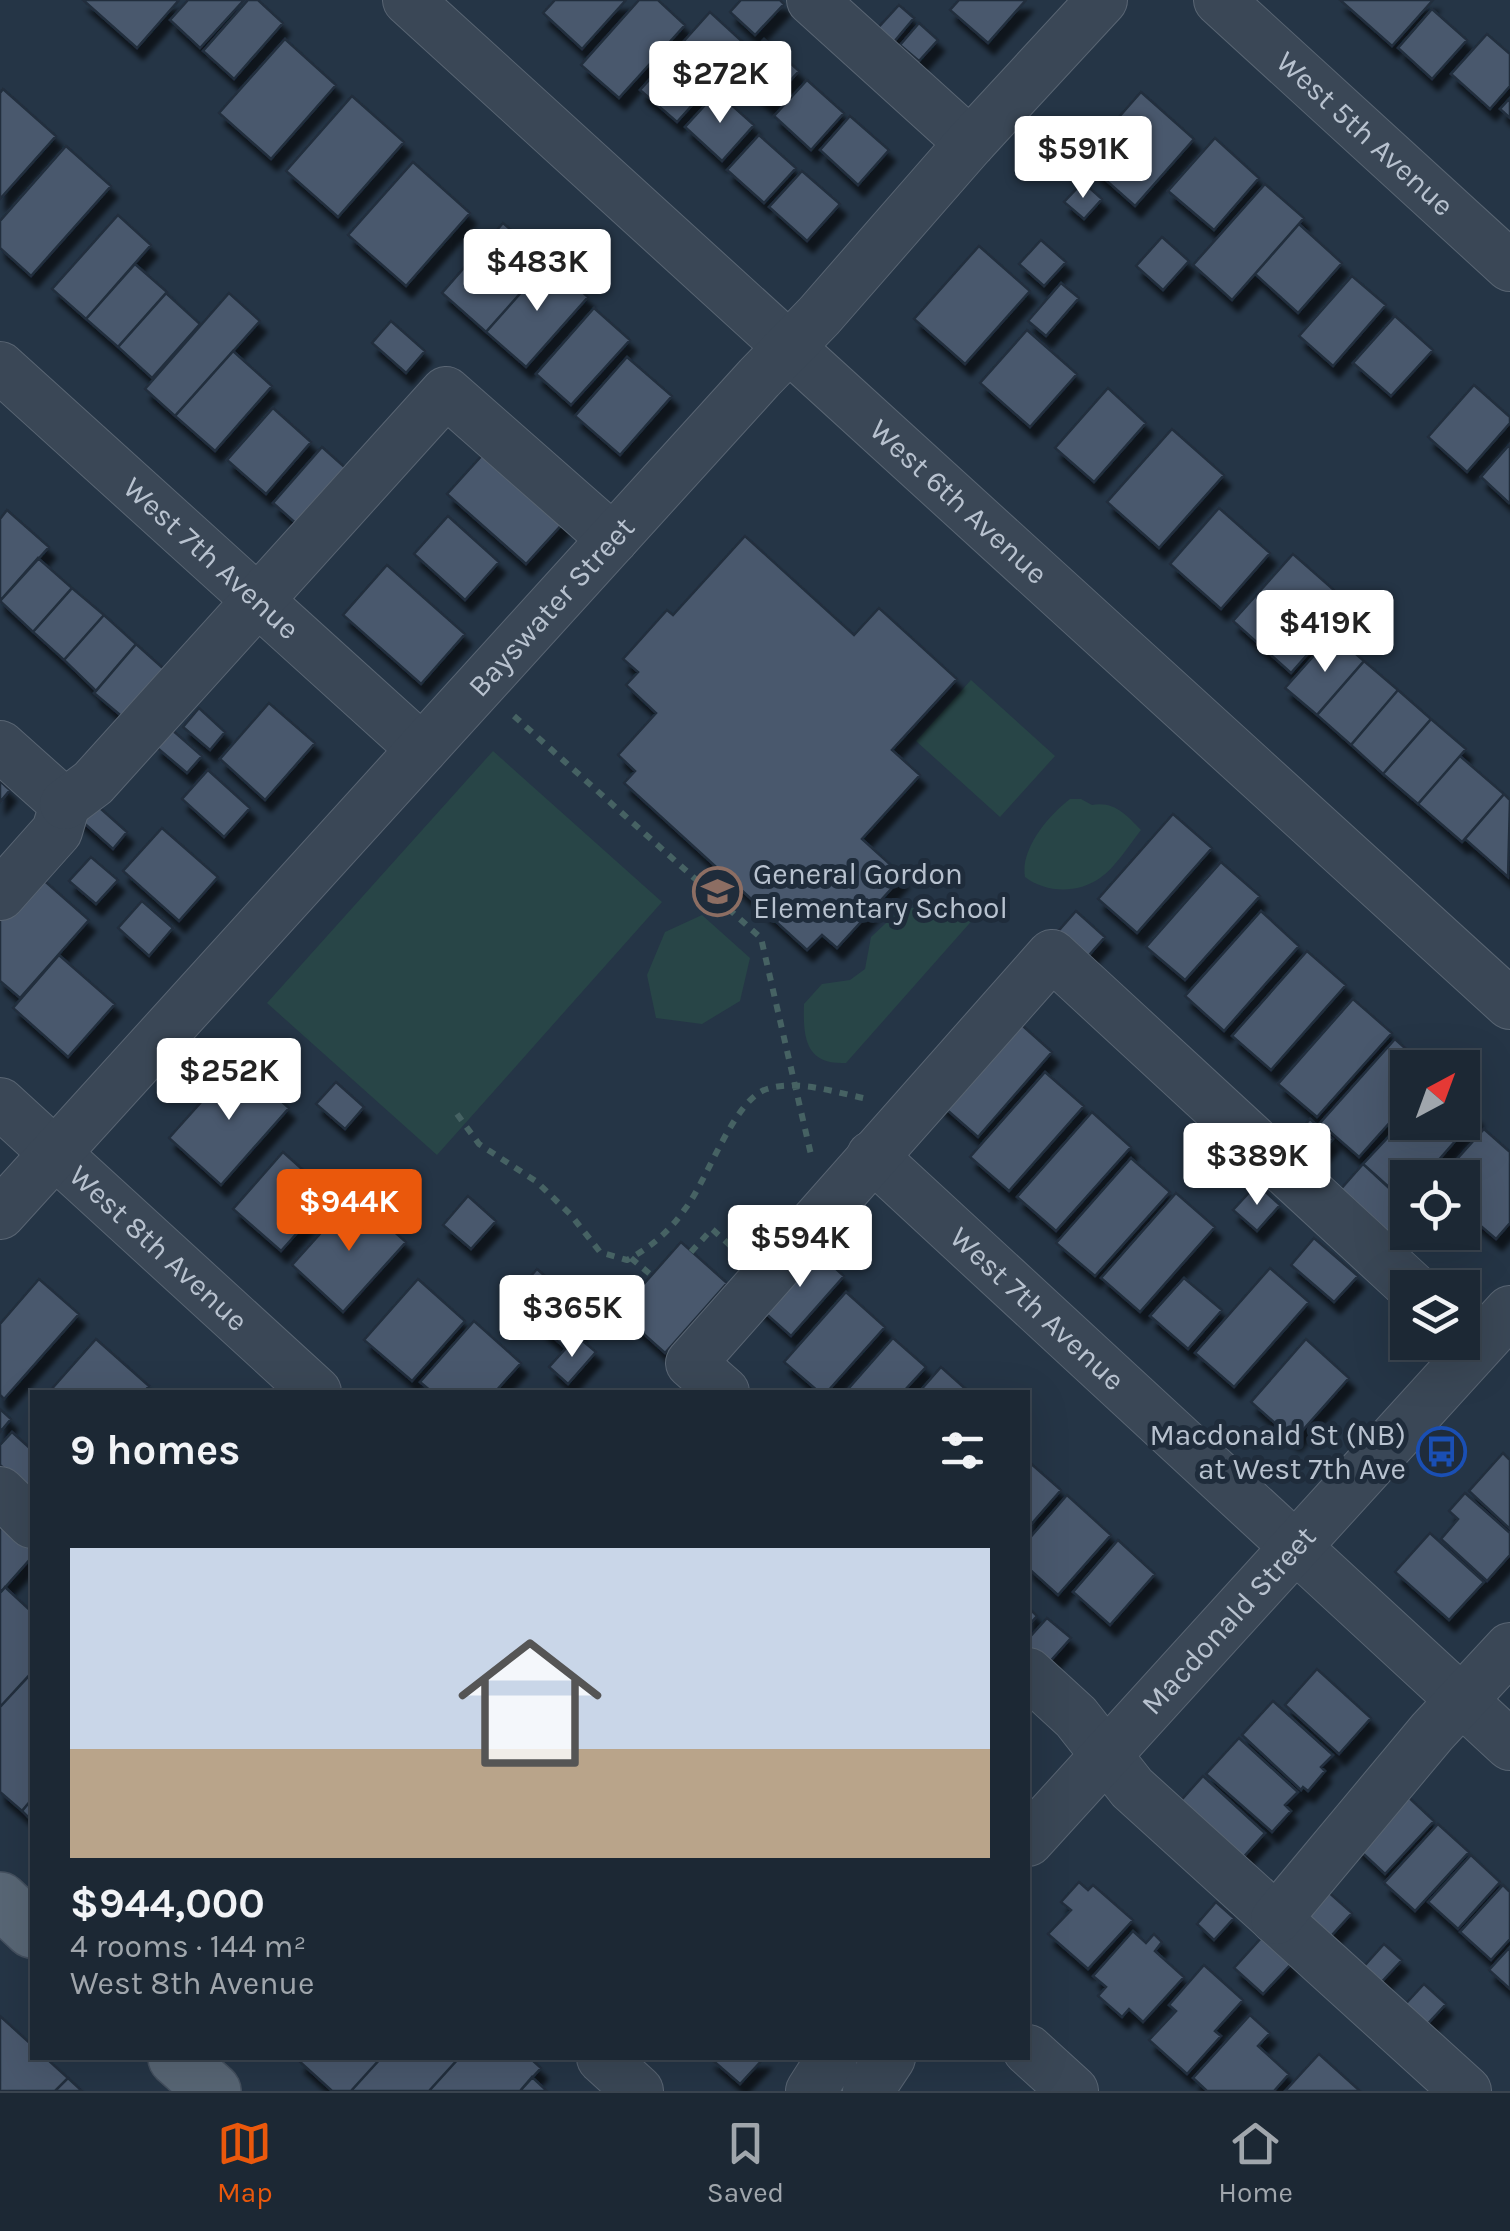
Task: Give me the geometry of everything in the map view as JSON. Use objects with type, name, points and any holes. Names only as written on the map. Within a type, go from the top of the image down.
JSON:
[{"type":"main road","points":[[178,2060],[213,2091]]},
{"type":"street","name":"West 6th Avenue","points":[[408,0],[1510,1004]]},
{"type":"street","points":[[812,0],[970,143]]},
{"type":"street","name":"Bayswater Street","points":[[0,1214],[1102,0]]},
{"type":"street","name":"West 5th Avenue","points":[[1219,0],[1510,266]]},
{"type":"street","name":"West 7th Avenue","points":[[0,367],[422,749]]},
{"type":"street","points":[[0,895],[57,832],[65,804],[93,784],[446,392],[613,540]]},
{"type":"street","points":[[0,746],[65,804]]},
{"type":"street","points":[[722,1390],[691,1362],[1052,955],[1393,1270]]},
{"type":"street","name":"West 8th Avenue","points":[[0,1103],[314,1390]]},
{"type":"street","name":"West 7th Avenue","points":[[871,1157],[1510,1744]]},
{"type":"street","name":"Macdonald Street","points":[[1480,1333],[1510,1311]]},
{"type":"street","name":"Macdonald Street","points":[[1030,1839],[1294,1547],[1453,1360]]},
{"type":"street","points":[[0,1492],[30,1520]]},
{"type":"street","points":[[1276,1918],[1510,1648]]},
{"type":"street","points":[[1030,1675],[1076,1718],[1132,1788],[1466,2091]]},
{"type":"street","points":[[1030,2052],[1073,2091]]},
{"type":"street","points":[[604,2060],[638,2091]]},
{"type":"street","points":[[811,2091],[831,2060]]},
{"type":"street","points":[[868,2091],[889,2060]]},
{"type":"path","points":[[457,1114],[478,1144],[537,1182],[571,1215],[600,1252],[627,1260],[654,1246],[686,1208],[747,1102],[765,1089],[796,1086],[871,1100],[871,1157],[814,1165],[796,1086],[761,938],[514,716]]},
{"type":"path","points":[[691,1252],[712,1230],[736,1250]]},
{"type":"path","points":[[631,1258],[651,1275]]},
{"type":"green space","points":[[971,680],[1055,756],[1000,817],[916,741]]},
{"type":"green space","points":[[493,751],[662,902],[437,1155],[267,1003]]},
{"type":"green space","points":[[1070,799],[1114,807],[1141,830],[1100,878],[1082,887],[1052,889],[1025,877],[1027,855],[1045,823]]},
{"type":"green space","points":[[954,898],[976,916],[846,1063],[814,1054],[806,1038],[804,1004],[822,984],[850,980],[865,969],[871,937],[899,911]]},
{"type":"green space","points":[[702,915],[750,958],[740,1001],[702,1024],[656,1018],[647,975],[665,932]]},
{"type":"building","points":[[83,0],[179,0],[137,48]]},
{"type":"building","points":[[188,0],[244,0],[200,48],[170,20]]},
{"type":"building","points":[[248,0],[258,0],[283,23],[234,79],[203,51]]},
{"type":"building","points":[[555,0],[626,0],[582,49],[543,13]]},
{"type":"building","points":[[639,0],[658,0],[685,25],[619,98],[581,65]]},
{"type":"building","points":[[741,0],[780,0],[784,4],[755,35],[730,12]]},
{"type":"building","points":[[959,0],[1026,0],[988,43],[950,10]]},
{"type":"building","points":[[1340,0],[1433,0],[1392,46]]},
{"type":"building","points":[[899,5],[914,18],[893,43],[877,29]]},
{"type":"building","points":[[1432,9],[1467,40],[1432,79],[1398,48]]},
{"type":"building","points":[[710,12],[746,45],[677,122],[640,90]]},
{"type":"building","points":[[919,23],[938,40],[919,61],[900,45]]},
{"type":"building","points":[[1487,34],[1510,54],[1510,86],[1490,109],[1451,74]]},
{"type":"building","points":[[285,39],[336,85],[271,159],[219,113]]},
{"type":"building","points":[[764,39],[799,71],[769,104],[734,73]]},
{"type":"building","points":[[807,80],[844,113],[811,150],[774,116]]},
{"type":"building","points":[[3,89],[56,136],[0,199],[0,93]]},
{"type":"building","points":[[717,92],[754,125],[722,161],[685,127]]},
{"type":"building","points":[[1141,92],[1194,139],[1135,206],[1082,159]]},
{"type":"building","points":[[352,96],[404,142],[338,217],[286,171]]},
{"type":"building","points":[[1510,98],[1510,118],[1500,109]]},
{"type":"building","points":[[850,116],[889,150],[858,185],[820,150]]},
{"type":"building","points":[[759,135],[796,168],[764,203],[727,170]]},
{"type":"building","points":[[1215,138],[1259,178],[1214,230],[1168,191]]},
{"type":"building","points":[[66,146],[111,186],[31,276],[0,248],[0,221]]},
{"type":"building","points":[[413,162],[470,213],[406,286],[348,235]]},
{"type":"building","points":[[802,171],[840,204],[807,241],[769,207]]},
{"type":"building","points":[[1083,182],[1102,199],[1084,219],[1064,202]]},
{"type":"building","points":[[1265,184],[1304,218],[1232,300],[1193,265]]},
{"type":"building","points":[[118,215],[151,245],[86,319],[52,289]]},
{"type":"building","points":[[503,223],[548,262],[486,332],[442,293]]},
{"type":"building","points":[[1299,224],[1342,263],[1298,313],[1255,274]]},
{"type":"building","points":[[1162,237],[1189,261],[1163,290],[1136,266]]},
{"type":"building","points":[[1041,240],[1066,262],[1044,286],[1019,264]]},
{"type":"building","points":[[979,246],[1030,291],[965,364],[914,319]]},
{"type":"building","points":[[548,262],[588,297],[526,367],[486,332]]},
{"type":"building","points":[[135,264],[167,292],[118,347],[86,319]]},
{"type":"building","points":[[1352,276],[1386,305],[1333,366],[1299,336]]},
{"type":"building","points":[[1061,283],[1079,298],[1046,336],[1028,321]]},
{"type":"building","points":[[166,293],[200,324],[152,378],[118,347]]},
{"type":"building","points":[[229,293],[260,321],[175,416],[145,389]]},
{"type":"building","points":[[594,308],[630,340],[571,405],[536,374]]},
{"type":"building","points":[[1395,316],[1433,350],[1391,396],[1353,363]]},
{"type":"building","points":[[391,321],[425,351],[406,373],[372,343]]},
{"type":"building","points":[[1027,330],[1077,374],[1030,427],[980,383]]},
{"type":"building","points":[[233,351],[272,386],[215,451],[175,416]]},
{"type":"building","points":[[627,357],[672,396],[620,455],[575,416]]},
{"type":"building","points":[[1474,385],[1510,417],[1510,423],[1467,472],[1428,437]]},
{"type":"building","points":[[1108,388],[1146,423],[1094,482],[1055,448]]},
{"type":"building","points":[[273,408],[311,442],[266,494],[227,460]]},
{"type":"building","points":[[1172,429],[1224,475],[1159,548],[1107,502]]},
{"type":"building","points":[[1510,444],[1510,502],[1509,503],[1481,477]]},
{"type":"building","points":[[322,447],[358,479],[309,535],[273,503]]},
{"type":"building","points":[[486,451],[565,521],[526,564],[447,494]]},
{"type":"building","points":[[1219,508],[1270,553],[1221,609],[1170,564]]},
{"type":"building","points":[[7,510],[49,547],[0,601],[0,519]]},
{"type":"building","points":[[448,516],[499,562],[465,600],[414,554]]},
{"type":"building","points":[[745,536],[854,635],[879,608],[957,679],[892,750],[920,775],[862,839],[903,876],[837,948],[822,935],[807,950],[624,783],[635,771],[618,755],[656,713],[626,685],[638,672],[623,659],[667,610],[673,615]]},
{"type":"building","points":[[1293,554],[1351,605],[1291,673],[1233,621]]},
{"type":"building","points":[[38,558],[72,588],[33,632],[0,601]]},
{"type":"building","points":[[387,565],[465,634],[421,684],[343,615]]},
{"type":"building","points":[[72,588],[104,615],[64,660],[33,632]]},
{"type":"building","points":[[104,615],[136,644],[96,691],[64,660]]},
{"type":"building","points":[[1333,634],[1364,661],[1317,715],[1285,688]]},
{"type":"building","points":[[136,644],[174,678],[132,725],[94,693]]},
{"type":"building","points":[[1364,661],[1398,690],[1351,745],[1317,715]]},
{"type":"building","points":[[1398,690],[1431,719],[1383,774],[1351,745]]},
{"type":"building","points":[[269,703],[315,743],[265,800],[220,759]]},
{"type":"building","points":[[199,708],[225,732],[210,750],[183,727]]},
{"type":"building","points":[[1431,719],[1466,749],[1418,804],[1383,774]]},
{"type":"building","points":[[170,728],[202,756],[187,773],[155,746]]},
{"type":"building","points":[[1460,756],[1504,794],[1462,842],[1418,804]]},
{"type":"building","points":[[208,770],[250,808],[224,837],[182,799]]},
{"type":"building","points":[[0,781],[10,790],[0,802]]},
{"type":"building","points":[[1504,794],[1510,800],[1508,877],[1465,839]]},
{"type":"building","points":[[91,800],[127,832],[113,849],[76,816]]},
{"type":"building","points":[[1173,814],[1212,848],[1137,933],[1098,899]]},
{"type":"building","points":[[162,828],[218,877],[179,921],[123,871]]},
{"type":"building","points":[[91,857],[118,880],[96,904],[69,881]]},
{"type":"building","points":[[1221,862],[1260,896],[1185,980],[1146,947]]},
{"type":"building","points":[[39,876],[89,920],[20,998],[0,981],[0,921]]},
{"type":"building","points":[[142,901],[173,928],[149,956],[118,928]]},
{"type":"building","points":[[1076,911],[1105,937],[1083,962],[1054,936]]},
{"type":"building","points":[[1261,911],[1299,946],[1224,1031],[1185,996]]},
{"type":"building","points":[[1307,951],[1346,985],[1271,1070],[1232,1036]]},
{"type":"building","points":[[59,955],[115,1004],[68,1057],[13,1008]]},
{"type":"building","points":[[1353,999],[1392,1033],[1317,1117],[1278,1084]]},
{"type":"building","points":[[1014,1018],[1052,1052],[978,1137],[939,1103]]},
{"type":"building","points":[[1395,1039],[1407,1050],[1390,1050],[1390,1122],[1359,1157],[1320,1123]]},
{"type":"building","points":[[237,1062],[289,1108],[221,1185],[169,1138]]},
{"type":"building","points":[[1045,1072],[1084,1106],[1009,1191],[970,1157]]},
{"type":"building","points":[[336,1082],[364,1107],[345,1129],[316,1104]]},
{"type":"building","points":[[1092,1112],[1131,1147],[1056,1231],[1017,1197]]},
{"type":"building","points":[[1310,1119],[1333,1139],[1308,1167],[1286,1147]]},
{"type":"building","points":[[1484,1129],[1510,1152],[1510,1223],[1496,1239],[1480,1225],[1480,1160],[1456,1160],[1474,1140],[1480,1140]]},
{"type":"building","points":[[1390,1135],[1390,1140],[1456,1140],[1439,1160],[1390,1160],[1390,1189],[1363,1164]]},
{"type":"building","points":[[283,1152],[331,1195],[281,1251],[233,1209]]},
{"type":"building","points":[[1131,1158],[1170,1192],[1095,1276],[1056,1243]]},
{"type":"building","points":[[1363,1164],[1390,1188],[1390,1230],[1381,1240],[1333,1198]]},
{"type":"building","points":[[1257,1184],[1280,1205],[1257,1231],[1233,1210]]},
{"type":"building","points":[[1176,1193],[1215,1227],[1140,1312],[1101,1278]]},
{"type":"building","points":[[354,1196],[406,1242],[343,1312],[292,1265]]},
{"type":"building","points":[[468,1196],[496,1221],[471,1249],[443,1225]]},
{"type":"building","points":[[1314,1238],[1358,1276],[1334,1302],[1291,1265]]},
{"type":"building","points":[[681,1242],[727,1283],[665,1353],[619,1312]]},
{"type":"building","points":[[808,1244],[844,1276],[791,1336],[755,1304]]},
{"type":"building","points":[[1270,1268],[1309,1302],[1234,1387],[1195,1353]]},
{"type":"building","points":[[537,1269],[591,1316],[564,1347],[510,1300]]},
{"type":"building","points":[[1184,1278],[1222,1310],[1188,1349],[1150,1316]]},
{"type":"building","points":[[39,1279],[79,1314],[4,1399],[0,1395],[0,1324]]},
{"type":"building","points":[[418,1279],[465,1321],[412,1381],[364,1340]]},
{"type":"building","points":[[846,1292],[885,1327],[829,1390],[817,1390],[784,1362]]},
{"type":"building","points":[[474,1321],[521,1363],[497,1390],[430,1390],[420,1382]]},
{"type":"building","points":[[577,1336],[596,1352],[568,1384],[549,1367]]},
{"type":"building","points":[[893,1338],[926,1367],[905,1390],[849,1388]]},
{"type":"building","points":[[96,1339],[149,1386],[146,1390],[51,1390]]},
{"type":"building","points":[[1306,1339],[1349,1378],[1294,1440],[1251,1402]]},
{"type":"building","points":[[941,1367],[967,1390],[921,1390]]},
{"type":"building","points":[[0,1409],[11,1419],[0,1432]]},
{"type":"building","points":[[12,1432],[30,1448],[27,1489],[0,1465],[0,1445]]},
{"type":"building","points":[[1503,1453],[1510,1460],[1510,1529],[1469,1491]]},
{"type":"building","points":[[1030,1463],[1061,1490],[1030,1526]]},
{"type":"building","points":[[1465,1493],[1510,1533],[1510,1555],[1487,1581],[1441,1539],[1458,1519],[1449,1511]]},
{"type":"building","points":[[1067,1495],[1111,1535],[1058,1595],[1030,1570],[1030,1538]]},
{"type":"building","points":[[0,1521],[30,1548],[30,1559],[0,1593]]},
{"type":"building","points":[[1430,1533],[1484,1582],[1449,1620],[1395,1572]]},
{"type":"building","points":[[1118,1540],[1155,1574],[1110,1625],[1073,1592]]},
{"type":"building","points":[[5,1587],[30,1610],[30,1674],[0,1707],[0,1593]]},
{"type":"building","points":[[1047,1618],[1071,1638],[1046,1666],[1030,1653],[1030,1637]]},
{"type":"building","points":[[1317,1669],[1371,1718],[1339,1754],[1285,1705]]},
{"type":"building","points":[[30,1679],[30,1801],[22,1811],[0,1792],[0,1707]]},
{"type":"building","points":[[1273,1701],[1333,1755],[1321,1767],[1325,1771],[1308,1791],[1303,1787],[1301,1790],[1242,1735]]},
{"type":"building","points":[[1239,1738],[1298,1792],[1285,1805],[1291,1811],[1272,1832],[1206,1774]]},
{"type":"building","points":[[1203,1776],[1265,1833],[1231,1871],[1168,1815]]},
{"type":"building","points":[[1403,1792],[1434,1821],[1385,1874],[1355,1846]]},
{"type":"building","points":[[30,1801],[30,1819],[22,1811]]},
{"type":"building","points":[[1438,1824],[1469,1852],[1415,1911],[1384,1883]]},
{"type":"building","points":[[1471,1855],[1500,1882],[1458,1929],[1428,1902]]},
{"type":"building","points":[[1079,1882],[1088,1890],[1093,1885],[1133,1920],[1088,1969],[1048,1934],[1071,1910],[1061,1902]]},
{"type":"building","points":[[1503,1885],[1510,1892],[1510,1939],[1491,1960],[1460,1932]]},
{"type":"building","points":[[1325,1889],[1352,1913],[1322,1946],[1295,1922]]},
{"type":"building","points":[[1216,1902],[1234,1918],[1214,1940],[1197,1924]]},
{"type":"building","points":[[1133,1931],[1146,1943],[1154,1934],[1162,1942],[1155,1951],[1184,1977],[1143,2022],[1129,2009],[1122,2017],[1098,1996],[1106,1987],[1093,1976]]},
{"type":"building","points":[[1263,1936],[1292,1963],[1263,1994],[1234,1968]]},
{"type":"building","points":[[1384,1944],[1402,1960],[1375,1989],[1358,1973]]},
{"type":"building","points":[[1510,1947],[1510,1989],[1489,1970]]},
{"type":"building","points":[[1204,1965],[1243,2000],[1215,2031],[1221,2036],[1187,2074],[1149,2040],[1176,2011],[1169,2005]]},
{"type":"building","points":[[1424,1984],[1446,2004],[1421,2031],[1399,2011]]},
{"type":"building","points":[[1250,2015],[1270,2033],[1258,2046],[1289,2074],[1274,2091],[1207,2091],[1193,2078]]},
{"type":"building","points":[[0,2016],[30,2043],[30,2060],[48,2060],[68,2078],[55,2091],[0,2091]]},
{"type":"building","points":[[1319,2054],[1360,2091],[1285,2091]]},
{"type":"building","points":[[379,2060],[351,2091],[332,2091],[299,2061]]},
{"type":"building","points":[[379,2060],[457,2060],[429,2091],[351,2091]]},
{"type":"building","points":[[457,2060],[532,2060],[541,2068],[520,2091],[429,2091]]},
{"type":"building","points":[[712,2060],[762,2060],[740,2084]]},
{"type":"building","points":[[532,2077],[547,2091],[520,2091]]},
{"type":"building","points":[[68,2078],[82,2091],[55,2091]]},
{"type":"place","name":"General Gordon Elementary School","points":[[718,891]]},
{"type":"place","name":"Macdonald St (NB) at West 7th Ave","points":[[1441,1452]]}]
